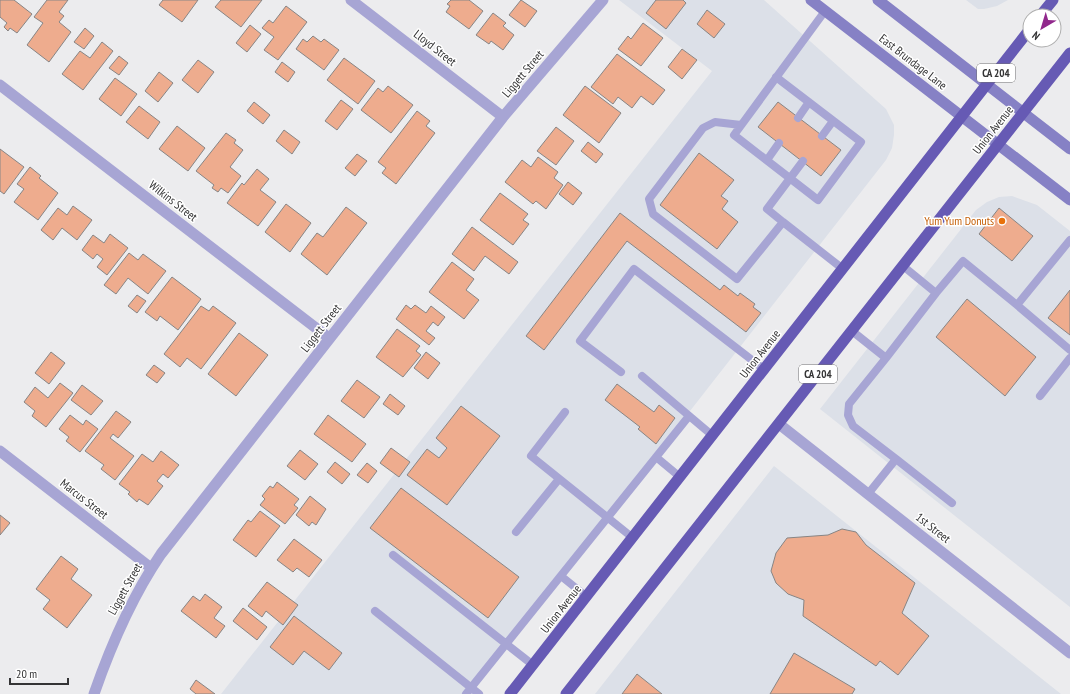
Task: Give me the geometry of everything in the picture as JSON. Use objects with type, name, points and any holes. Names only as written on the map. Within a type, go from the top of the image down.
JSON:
[{"type":"highway","points":[[1046,8],[1053,0]]},
{"type":"highway","name":"Union Avenue","points":[[510,694],[844,269],[1022,39]]},
{"type":"highway","name":"Union Avenue","points":[[566,694],[1070,53]]},
{"type":"main road","name":"East Brundage Lane","points":[[811,0],[1070,200]]},
{"type":"main road","points":[[878,0],[1070,149]]},
{"type":"street","name":"Lloyd Street","points":[[351,0],[503,117]]},
{"type":"street","name":"Liggett Street","points":[[94,694],[110,649],[128,608],[152,568],[503,117],[603,0]]},
{"type":"street","name":"Wilkins Street","points":[[0,85],[330,338]]},
{"type":"street","name":"1st Street","points":[[779,424],[1070,653]]},
{"type":"street","name":"Marcus Street","points":[[0,451],[152,568]]},
{"type":"lane","points":[[776,78],[861,142],[818,200],[734,134],[825,11]]},
{"type":"lane","points":[[798,118],[809,102]]},
{"type":"lane","points":[[822,136],[833,120]]},
{"type":"lane","points":[[741,125],[715,122],[703,128],[649,199],[653,214],[737,279],[783,222]]},
{"type":"lane","points":[[767,160],[779,143]]},
{"type":"lane","points":[[803,161],[767,209],[844,269]]},
{"type":"lane","points":[[1017,305],[1070,240]]},
{"type":"lane","points":[[952,503],[853,426],[848,415],[849,404],[963,261],[1070,350]]},
{"type":"lane","points":[[903,266],[936,293]]},
{"type":"lane","points":[[621,372],[580,341],[634,269],[765,370]]},
{"type":"lane","points":[[852,330],[886,358]]},
{"type":"lane","points":[[1040,396],[1070,358]]},
{"type":"lane","points":[[642,376],[713,436]]},
{"type":"lane","points":[[565,412],[531,456],[633,538]]},
{"type":"lane","points":[[468,691],[689,416]]},
{"type":"lane","points":[[656,457],[680,477]]},
{"type":"lane","points":[[868,494],[896,458]]},
{"type":"lane","points":[[516,532],[559,479]]},
{"type":"lane","points":[[393,555],[533,665]]},
{"type":"lane","points":[[561,576],[587,597]]},
{"type":"lane","points":[[375,611],[468,691],[479,694]]},
{"type":"shaded area","points":[[619,0],[764,0],[886,109],[894,125],[894,135],[892,148],[886,160],[469,694],[221,694],[712,71]]},
{"type":"shaded area","points":[[966,0],[1008,0],[997,6],[978,9]]},
{"type":"shaded area","points":[[1012,196],[1037,205],[1070,231],[1070,607],[820,409],[976,210],[987,202],[999,197]]},
{"type":"shaded area","points":[[774,466],[1061,694],[595,694]]},
{"type":"building","points":[[0,0],[14,0],[32,14],[17,33],[10,28],[8,31],[4,27],[7,23],[0,17]]},
{"type":"building","points":[[47,0],[68,0],[59,12],[64,16],[59,22],[71,32],[49,62],[27,45],[43,23],[34,17]]},
{"type":"building","points":[[163,0],[198,0],[182,22],[159,5]]},
{"type":"building","points":[[221,0],[262,0],[241,27],[215,7]]},
{"type":"building","points":[[451,0],[469,0],[483,11],[469,29],[446,12],[450,6],[447,4]]},
{"type":"building","points":[[521,0],[537,11],[525,27],[509,15]]},
{"type":"building","points":[[656,0],[683,0],[686,3],[666,29],[646,13]]},
{"type":"building","points":[[286,6],[307,22],[278,60],[264,50],[274,37],[262,28],[269,20],[273,23]]},
{"type":"building","points":[[707,10],[725,24],[714,38],[697,24]]},
{"type":"building","points":[[493,13],[506,23],[503,26],[514,35],[503,50],[491,41],[489,44],[476,35]]},
{"type":"building","points":[[643,23],[663,38],[641,66],[618,49],[628,36],[631,39]]},
{"type":"building","points":[[250,25],[261,34],[247,52],[236,43]]},
{"type":"building","points":[[85,28],[94,36],[84,49],[74,42]]},
{"type":"building","points":[[313,36],[321,42],[324,39],[339,50],[324,70],[296,49],[303,39],[307,42]]},
{"type":"building","points":[[102,42],[113,51],[83,90],[62,74],[80,51],[90,58]]},
{"type":"building","points":[[682,49],[697,60],[682,79],[668,67]]},
{"type":"building","points":[[617,54],[665,90],[653,105],[641,96],[632,108],[618,97],[613,104],[591,87]]},
{"type":"building","points":[[119,56],[128,63],[119,75],[109,68]]},
{"type":"building","points":[[344,58],[375,81],[358,104],[327,80]]},
{"type":"building","points":[[198,60],[214,72],[198,93],[182,80]]},
{"type":"building","points":[[282,62],[295,72],[288,82],[275,72]]},
{"type":"building","points":[[159,72],[173,83],[158,102],[145,91]]},
{"type":"building","points":[[115,78],[137,94],[121,116],[99,99]]},
{"type":"building","points":[[388,86],[413,105],[391,133],[361,110],[378,88],[383,92]]},
{"type":"building","points":[[585,86],[621,113],[599,143],[563,115]]},
{"type":"building","points":[[341,100],[353,109],[337,130],[325,121]]},
{"type":"building","points":[[254,102],[270,115],[263,124],[247,111]]},
{"type":"building","points":[[778,102],[841,150],[821,176],[758,127]]},
{"type":"building","points":[[139,106],[160,122],[148,139],[126,122]]},
{"type":"building","points":[[417,111],[430,121],[426,126],[435,133],[396,184],[382,173],[386,168],[378,162]]},
{"type":"building","points":[[177,126],[205,148],[188,171],[159,149]]},
{"type":"building","points":[[556,127],[574,141],[556,165],[537,151]]},
{"type":"building","points":[[284,130],[300,142],[292,154],[276,141]]},
{"type":"building","points":[[226,133],[236,140],[234,143],[243,150],[230,167],[241,176],[228,193],[221,188],[218,192],[212,188],[214,185],[196,171]]},
{"type":"building","points":[[588,142],[603,154],[596,163],[581,151]]},
{"type":"building","points":[[0,149],[24,167],[4,194],[0,191]]},
{"type":"building","points":[[699,153],[734,180],[721,196],[728,201],[722,209],[738,222],[717,249],[660,205]]},
{"type":"building","points":[[357,154],[367,161],[355,176],[345,168]]},
{"type":"building","points":[[538,157],[558,172],[554,178],[563,185],[546,209],[536,201],[533,204],[505,182],[522,160],[531,167]]},
{"type":"building","points":[[30,167],[41,176],[39,178],[58,193],[38,220],[14,202],[24,189],[17,184]]},
{"type":"building","points":[[257,169],[269,179],[260,190],[276,202],[258,226],[227,203],[242,183],[244,185]]},
{"type":"building","points":[[568,182],[582,193],[573,205],[559,194]]},
{"type":"building","points":[[500,193],[528,214],[523,220],[529,224],[513,245],[480,220]]},
{"type":"building","points":[[286,204],[311,223],[290,252],[265,232]]},
{"type":"building","points":[[73,206],[92,220],[77,240],[62,228],[53,240],[41,230],[58,208],[67,215]]},
{"type":"building","points":[[346,207],[367,223],[327,275],[301,254],[317,233],[323,237]]},
{"type":"building","name":"Yum Yum Donuts","points":[[999,208],[1033,236],[1012,261],[979,234]]},
{"type":"building","points":[[620,213],[720,290],[724,285],[738,296],[740,293],[755,304],[753,307],[761,313],[746,332],[627,241],[544,350],[526,336]]},
{"type":"building","points":[[472,227],[518,262],[509,274],[485,256],[474,271],[452,254]]},
{"type":"building","points":[[110,234],[128,248],[107,275],[97,267],[103,259],[97,254],[93,259],[82,250],[93,235],[104,243]]},
{"type":"building","points":[[129,253],[138,260],[143,254],[166,271],[148,294],[128,278],[116,294],[104,285]]},
{"type":"building","points":[[452,262],[474,279],[466,290],[479,300],[464,319],[429,292]]},
{"type":"building","points":[[172,277],[201,299],[178,330],[160,316],[157,321],[145,312]]},
{"type":"building","points":[[1070,290],[1070,335],[1048,318]]},
{"type":"building","points":[[137,295],[146,301],[137,313],[128,306]]},
{"type":"building","points":[[967,299],[1036,357],[1005,396],[936,337]]},
{"type":"building","points":[[406,305],[411,309],[415,305],[426,313],[431,306],[445,317],[438,326],[433,322],[426,331],[435,338],[429,345],[396,319]]},
{"type":"building","points":[[201,306],[209,311],[213,306],[236,323],[201,369],[187,358],[180,367],[164,354]]},
{"type":"building","points":[[397,329],[420,346],[416,351],[421,355],[403,377],[376,357]]},
{"type":"building","points":[[239,333],[268,355],[236,396],[208,374]]},
{"type":"building","points":[[51,352],[65,363],[49,384],[35,373]]},
{"type":"building","points":[[426,352],[440,363],[428,379],[414,368]]},
{"type":"building","points":[[154,365],[165,373],[157,383],[146,375]]},
{"type":"building","points":[[357,380],[380,397],[364,418],[341,401]]},
{"type":"building","points":[[60,383],[73,393],[46,427],[32,416],[35,411],[24,402],[35,387],[48,398]]},
{"type":"building","points":[[617,384],[654,412],[659,405],[675,418],[656,444],[638,429],[640,427],[605,400]]},
{"type":"building","points":[[82,385],[103,401],[91,415],[71,400]]},
{"type":"building","points":[[390,394],[405,406],[398,415],[383,404]]},
{"type":"building","points":[[461,406],[500,436],[447,505],[407,475],[427,449],[439,458],[447,448],[436,438]]},
{"type":"building","points":[[116,411],[131,422],[118,438],[113,434],[110,438],[134,456],[115,480],[101,469],[104,465],[85,451]]},
{"type":"building","points":[[70,415],[83,425],[86,420],[98,429],[80,452],[66,441],[69,437],[59,429]]},
{"type":"building","points":[[328,415],[366,444],[352,462],[314,434]]},
{"type":"building","points":[[391,448],[410,462],[399,477],[380,463]]},
{"type":"building","points":[[300,450],[318,464],[305,480],[287,466]]},
{"type":"building","points":[[161,451],[179,465],[168,478],[163,474],[157,481],[163,486],[148,505],[139,499],[137,502],[128,494],[130,492],[119,484],[142,454],[153,462]]},
{"type":"building","points":[[335,462],[350,474],[342,484],[327,472]]},
{"type":"building","points":[[367,463],[377,471],[368,483],[357,475]]},
{"type":"building","points":[[277,482],[299,499],[294,505],[298,508],[285,524],[260,505],[265,499],[262,496],[270,486],[273,488]]},
{"type":"building","points":[[401,488],[519,577],[488,618],[370,528]]},
{"type":"building","points":[[310,496],[326,509],[316,525],[312,522],[309,526],[296,515]]},
{"type":"building","points":[[260,511],[280,526],[256,557],[233,540],[248,520],[251,522]]},
{"type":"building","points":[[0,515],[10,523],[0,535]]},
{"type":"building","points":[[842,529],[856,532],[866,545],[915,583],[902,613],[929,636],[898,675],[880,661],[876,666],[803,616],[804,600],[788,594],[776,583],[771,571],[776,553],[787,538],[828,535]]},
{"type":"building","points":[[294,539],[322,560],[309,577],[297,568],[293,572],[277,560]]},
{"type":"building","points":[[61,556],[78,569],[71,579],[92,595],[67,628],[43,609],[50,600],[36,589]]},
{"type":"building","points":[[267,582],[298,605],[283,625],[266,611],[262,617],[248,606]]},
{"type":"building","points":[[205,594],[222,607],[214,618],[225,626],[216,638],[181,611],[193,596],[200,601]]},
{"type":"building","points":[[243,608],[267,627],[257,640],[233,621]]},
{"type":"building","points":[[294,616],[342,653],[329,670],[304,651],[293,665],[270,647]]},
{"type":"building","points":[[794,653],[855,689],[852,694],[770,694]]},
{"type":"building","points":[[637,674],[662,694],[622,694]]},
{"type":"building","points":[[196,680],[215,694],[196,694],[190,689]]},
{"type":"place","name":"Yum Yum Donuts","points":[[1002,221]]}]
